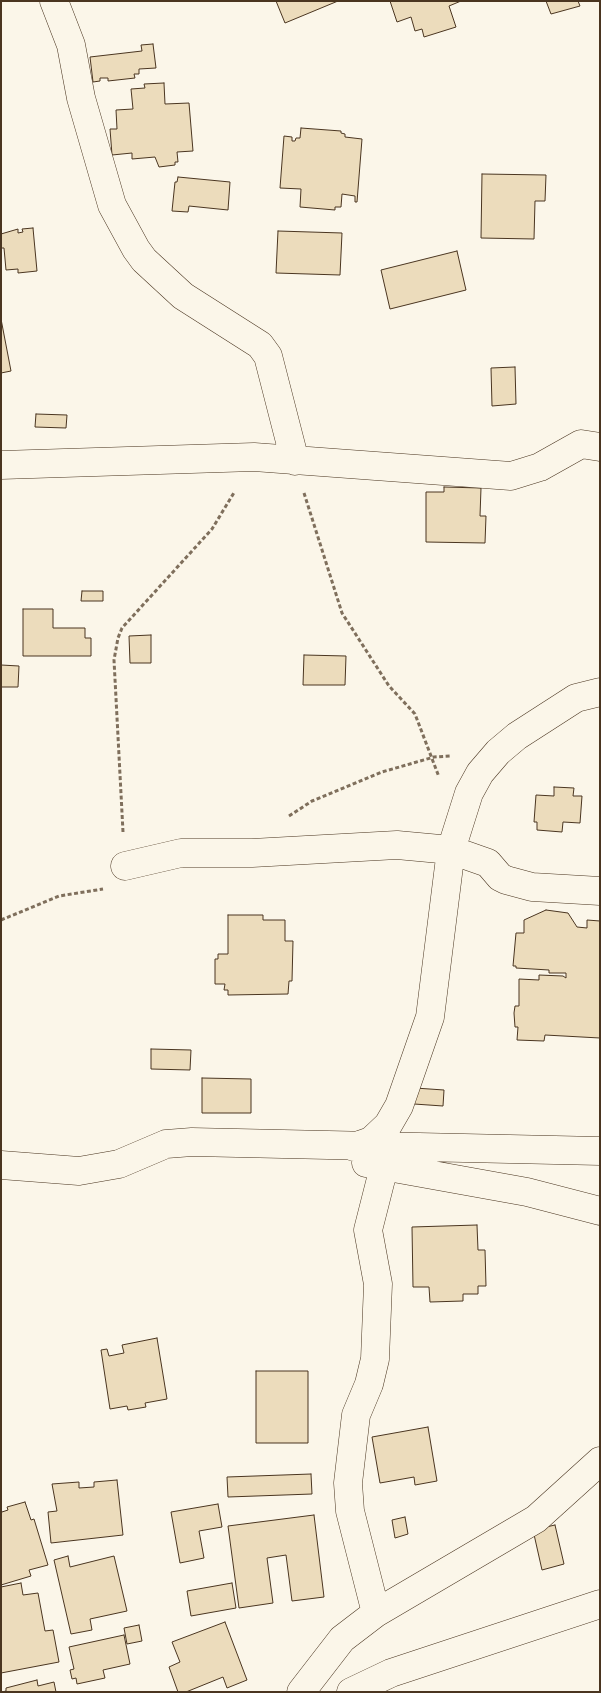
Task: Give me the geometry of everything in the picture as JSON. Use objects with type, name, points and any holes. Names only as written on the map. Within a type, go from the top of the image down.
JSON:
[{"type":"street","points":[[54,1],[71,45],[81,98],[112,204],[144,260],[183,296],[260,345],[268,356],[295,461]]},
{"type":"street","points":[[1,465],[254,457],[510,476],[540,467],[581,444],[600,447]]},
{"type":"street","points":[[353,1148],[371,1141],[388,1125],[399,1106],[430,1017],[454,841],[469,793],[480,773],[498,752],[553,711],[576,698],[600,692]]},
{"type":"street","points":[[125,866],[181,853],[252,853],[454,841],[488,863],[500,877],[514,882],[545,888],[600,891]]},
{"type":"street","points":[[1,1165],[79,1171],[119,1164],[166,1144],[192,1142],[353,1148],[600,1151]]},
{"type":"street","points":[[258,1144],[528,1192],[600,1211]]},
{"type":"street","points":[[376,1614],[350,1511],[348,1484],[354,1423],[358,1407],[372,1376],[375,1359],[378,1284],[368,1230],[384,1167]]},
{"type":"street","points":[[301,1692],[342,1639],[376,1614],[536,1518],[600,1461]]},
{"type":"street","points":[[351,1692],[396,1682],[600,1604]]},
{"type":"path","points":[[1,920],[59,896],[110,888],[118,880],[125,866],[114,660],[118,638],[122,628],[212,529],[228,505],[254,457]]},
{"type":"path","points":[[295,461],[342,614],[389,686],[415,714],[434,758],[454,841]]},
{"type":"path","points":[[252,853],[303,805],[382,772],[434,758],[498,752]]},
{"type":"building","points":[[276,1],[338,1],[285,23]]},
{"type":"building","points":[[390,1],[461,1],[449,6],[456,27],[424,37],[422,29],[415,31],[411,17],[397,22]]},
{"type":"building","points":[[546,1],[578,1],[580,6],[551,14]]},
{"type":"building","points":[[153,44],[156,68],[139,69],[139,74],[134,74],[135,78],[108,81],[108,78],[100,78],[100,81],[93,82],[90,57],[142,51],[141,45]]},
{"type":"building","points":[[164,83],[165,104],[189,103],[193,151],[177,152],[178,162],[175,162],[175,165],[159,167],[155,157],[132,159],[132,153],[112,155],[110,129],[117,129],[116,110],[133,109],[131,89],[145,88],[144,84]]},
{"type":"building","points":[[301,128],[341,131],[341,133],[345,134],[345,137],[362,139],[357,202],[355,202],[355,196],[342,194],[341,207],[335,207],[335,210],[300,207],[301,189],[280,188],[284,136],[292,137],[292,141],[295,141],[296,138],[300,138]]},
{"type":"building","points":[[482,174],[546,175],[545,201],[535,201],[534,239],[481,238]]},
{"type":"building","points":[[178,177],[230,182],[228,210],[189,206],[188,212],[172,211],[175,182],[177,182]]},
{"type":"building","points":[[33,228],[37,271],[18,273],[18,269],[6,270],[4,248],[1,248],[1,234],[18,229],[18,233],[23,232],[22,229]]},
{"type":"building","points":[[278,231],[342,233],[340,275],[276,273]]},
{"type":"building","points":[[457,251],[466,290],[390,309],[381,270]]},
{"type":"building","points":[[1,319],[11,371],[1,373]]},
{"type":"building","points":[[515,367],[516,404],[492,406],[491,368]]},
{"type":"building","points":[[36,414],[67,415],[66,428],[35,427]]},
{"type":"building","points":[[444,487],[481,488],[480,516],[486,516],[485,543],[426,542],[426,492],[444,492]]},
{"type":"building","points":[[82,591],[103,591],[103,601],[81,601]]},
{"type":"building","points":[[23,609],[53,609],[53,628],[85,628],[85,638],[91,638],[91,656],[23,656]]},
{"type":"building","points":[[151,635],[151,663],[130,663],[129,636]]},
{"type":"building","points":[[304,655],[346,656],[345,685],[303,685]]},
{"type":"building","points":[[1,665],[19,666],[18,687],[1,687]]},
{"type":"building","points":[[554,787],[574,788],[573,796],[582,796],[580,823],[563,822],[562,832],[537,830],[537,822],[534,822],[536,795],[554,796]]},
{"type":"building","points":[[546,910],[568,913],[577,927],[587,928],[587,920],[600,921],[600,1038],[545,1035],[544,1041],[517,1040],[518,1027],[515,1027],[514,1013],[515,1006],[519,1006],[519,979],[539,980],[539,975],[563,976],[566,978],[566,973],[549,973],[549,970],[516,968],[516,966],[513,966],[516,933],[524,933],[524,920]]},
{"type":"building","points":[[228,915],[263,915],[263,920],[285,920],[285,941],[293,941],[292,981],[289,981],[288,994],[228,995],[228,990],[224,990],[225,984],[215,984],[215,959],[218,959],[218,954],[228,954]]},
{"type":"building","points":[[151,1049],[191,1050],[190,1070],[151,1069]]},
{"type":"building","points":[[202,1078],[251,1079],[251,1113],[202,1113]]},
{"type":"building","points":[[415,1088],[444,1090],[443,1106],[414,1104]]},
{"type":"building","points":[[477,1225],[478,1250],[485,1250],[486,1286],[478,1286],[478,1294],[463,1294],[463,1301],[430,1302],[429,1287],[413,1287],[412,1227]]},
{"type":"building","points":[[157,1338],[167,1399],[145,1403],[146,1407],[128,1410],[127,1406],[110,1409],[101,1350],[107,1349],[109,1356],[124,1353],[122,1345]]},
{"type":"building","points":[[256,1371],[308,1371],[308,1443],[256,1443]]},
{"type":"building","points":[[428,1427],[437,1481],[415,1485],[414,1477],[380,1483],[372,1437]]},
{"type":"building","points":[[311,1474],[312,1494],[228,1497],[227,1477]]},
{"type":"building","points":[[117,1480],[123,1535],[51,1543],[48,1512],[57,1511],[52,1484],[79,1482],[79,1488],[94,1487],[94,1482]]},
{"type":"building","points":[[25,1502],[31,1520],[34,1519],[48,1565],[29,1570],[31,1576],[1,1585],[1,1510],[2,1512],[8,1510],[7,1507]]},
{"type":"building","points":[[218,1504],[222,1527],[199,1531],[204,1558],[180,1563],[171,1512]]},
{"type":"building","points":[[314,1515],[324,1597],[292,1601],[286,1555],[267,1558],[273,1603],[239,1608],[228,1526]]},
{"type":"building","points":[[405,1517],[408,1534],[395,1538],[392,1520]]},
{"type":"building","points":[[555,1525],[564,1564],[542,1570],[533,1530]]},
{"type":"building","points":[[68,1556],[70,1567],[114,1556],[127,1611],[90,1619],[92,1630],[71,1634],[54,1560]]},
{"type":"building","points":[[21,1583],[23,1595],[38,1593],[45,1631],[53,1630],[59,1662],[1,1673],[1,1587]]},
{"type":"building","points":[[232,1583],[236,1608],[191,1616],[187,1591]]},
{"type":"building","points":[[225,1622],[247,1680],[227,1688],[223,1677],[186,1692],[178,1692],[169,1667],[180,1662],[172,1642]]},
{"type":"building","points":[[139,1625],[142,1641],[127,1644],[124,1628]]},
{"type":"building","points":[[124,1635],[130,1664],[103,1670],[105,1678],[77,1684],[76,1678],[72,1679],[70,1670],[74,1669],[69,1647]]},
{"type":"building","points":[[37,1680],[38,1686],[54,1682],[56,1692],[2,1692],[6,1691],[6,1688]]}]
